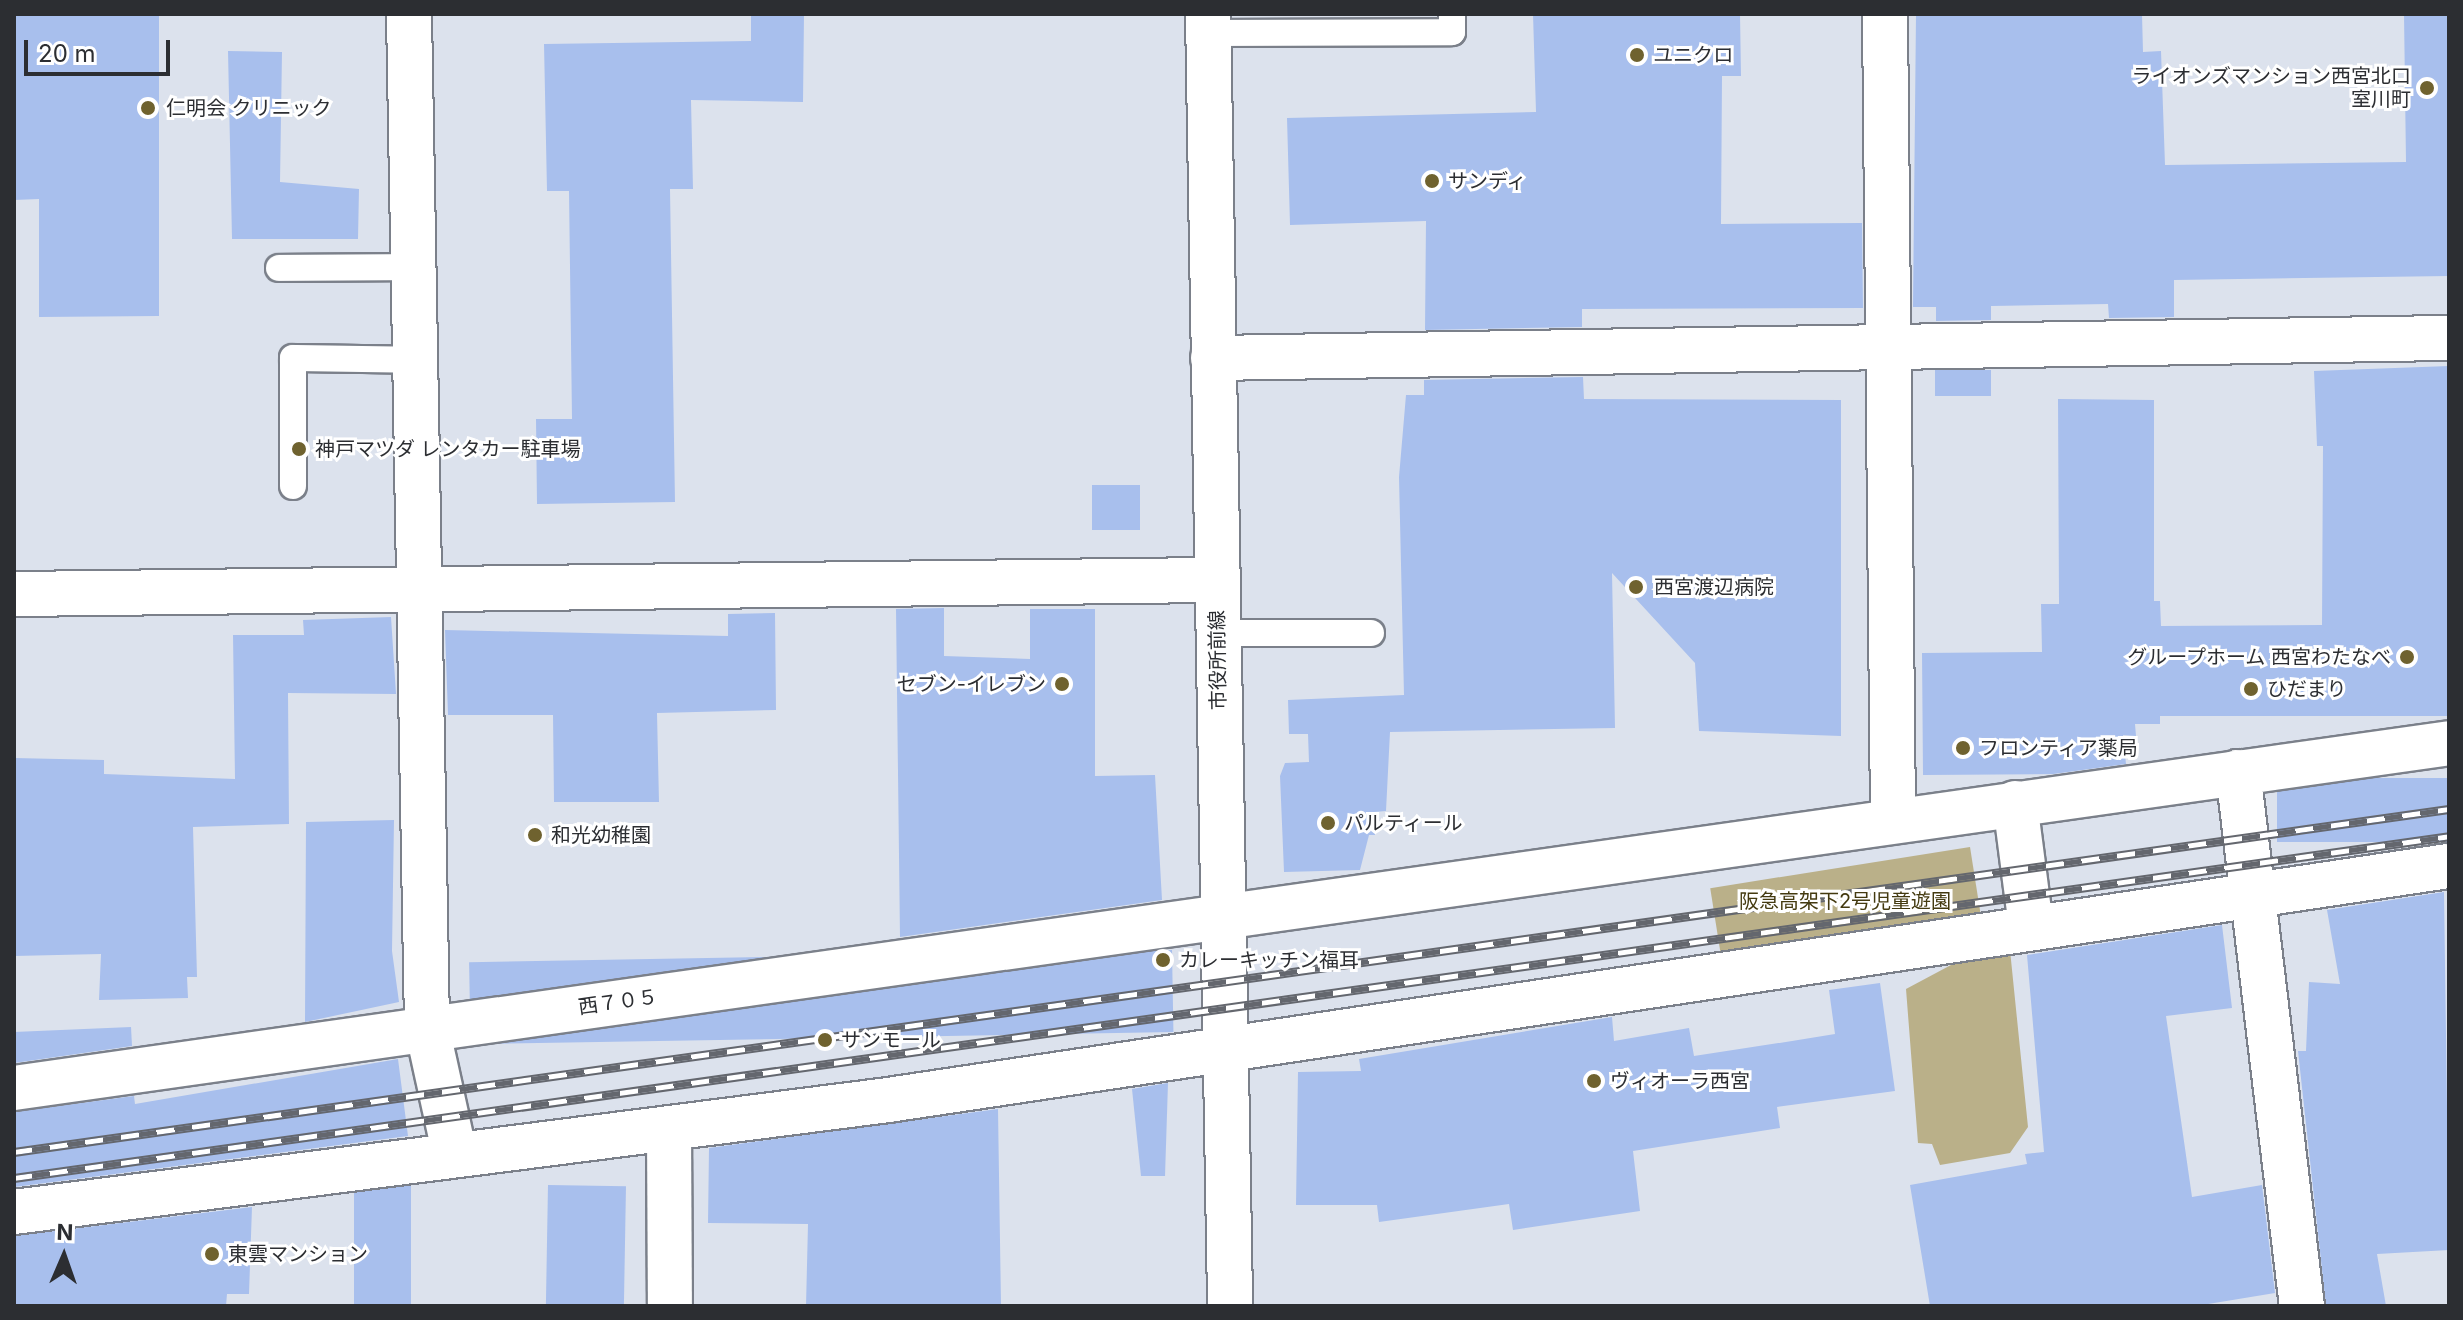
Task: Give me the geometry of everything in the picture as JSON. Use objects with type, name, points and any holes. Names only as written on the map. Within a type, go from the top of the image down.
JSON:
[{"type":"street","points":[[409,14],[427,1028],[454,1151]]},
{"type":"street","points":[[1885,14],[1884,350],[1893,819]]},
{"type":"street","name":"市役所前線","points":[[1208,23],[1230,1306]]},
{"type":"street","points":[[1213,358],[1884,350],[2449,338]]},
{"type":"street","points":[[14,594],[1217,580]]},
{"type":"street","name":"西７０５","points":[[14,1088],[427,1028],[1222,920],[1893,819],[2449,743]]},
{"type":"street","points":[[2238,772],[2302,1306]]},
{"type":"street","points":[[2015,803],[2031,927]]},
{"type":"street","points":[[14,1212],[454,1151],[669,1129],[2449,866]]},
{"type":"street","points":[[669,1129],[670,1306]]},
{"type":"lane","points":[[1208,23],[1452,32],[1452,14]]},
{"type":"lane","points":[[279,268],[413,267]]},
{"type":"lane","points":[[293,486],[293,358],[415,360]]},
{"type":"lane","points":[[1218,633],[1371,633]]},
{"type":"green space","name":"阪急高架下2号児童遊園","points":[[1970,847],[1981,916],[1721,957],[1710,888]]},
{"type":"green space","points":[[2010,950],[2028,1127],[2010,1153],[1940,1165],[1932,1144],[1918,1143],[1906,989],[1966,957]]},
{"type":"building","points":[[14,14],[159,14],[159,316],[39,317],[39,199],[14,200]]},
{"type":"building","points":[[751,14],[804,14],[803,102],[691,100],[693,189],[670,189],[675,502],[537,504],[536,419],[572,419],[569,191],[547,191],[544,44],[751,41]]},
{"type":"building","points":[[1533,14],[1740,14],[1741,76],[1722,76],[1721,224],[1862,223],[1863,308],[1582,309],[1582,327],[1425,330],[1426,221],[1290,225],[1287,118],[1536,112]]},
{"type":"building","points":[[1916,14],[2142,14],[2143,52],[2161,51],[2165,165],[2406,162],[2404,14],[2449,14],[2449,276],[2174,280],[2174,317],[2109,318],[2108,304],[1991,306],[1991,320],[1936,321],[1936,307],[1913,307]]},
{"type":"building","points":[[228,51],[282,52],[280,182],[359,189],[358,239],[232,239]]},
{"type":"building","points":[[2449,366],[2449,716],[2160,716],[2160,724],[2135,724],[2136,736],[2123,735],[2126,764],[2053,774],[1923,775],[1922,653],[2042,652],[2041,604],[2059,604],[2058,399],[2154,400],[2154,601],[2160,601],[2161,626],[2322,625],[2323,446],[2317,446],[2314,371]]},
{"type":"building","points":[[1935,370],[1991,370],[1991,396],[1935,396]]},
{"type":"building","name":"西宮渡辺病院","points":[[1583,377],[1584,399],[1841,400],[1841,736],[1699,731],[1695,663],[1612,573],[1615,728],[1390,732],[1386,811],[1374,812],[1375,835],[1369,835],[1360,870],[1284,872],[1280,776],[1285,763],[1309,762],[1308,734],[1289,734],[1288,700],[1404,695],[1399,477],[1406,395],[1424,395],[1424,380]]},
{"type":"building","points":[[1092,485],[1140,485],[1140,530],[1092,530]]},
{"type":"building","points":[[944,608],[944,656],[1030,659],[1030,609],[1095,609],[1095,776],[1155,775],[1162,900],[900,937],[896,609]]},
{"type":"building","points":[[775,613],[776,710],[657,713],[659,802],[554,802],[553,715],[448,715],[445,630],[728,636],[728,614]]},
{"type":"building","points":[[391,617],[396,694],[288,693],[289,824],[193,827],[197,977],[187,977],[188,998],[99,1000],[101,954],[14,956],[14,758],[104,760],[104,774],[235,779],[233,635],[304,635],[303,620]]},
{"type":"building","points":[[2277,778],[2449,778],[2449,842],[2277,842]]},
{"type":"building","points":[[394,820],[392,951],[399,1002],[305,1022],[306,822]]},
{"type":"building","points":[[2444,892],[2449,1250],[2377,1254],[2386,1306],[2326,1306],[2298,1051],[2306,1051],[2309,982],[2340,984],[2327,910]]},
{"type":"building","points":[[2222,925],[2232,1008],[2166,1016],[2192,1197],[2262,1185],[2275,1293],[2196,1306],[1930,1306],[1910,1185],[2027,1164],[2025,1154],[2044,1152],[2027,955]]},
{"type":"building","points":[[1172,950],[1173,1032],[471,1044],[469,962]]},
{"type":"building","points":[[1880,983],[1895,1091],[1777,1107],[1780,1128],[1633,1151],[1640,1211],[1513,1230],[1509,1204],[1379,1222],[1377,1205],[1296,1205],[1298,1072],[1361,1071],[1359,1059],[1612,1017],[1614,1041],[1689,1028],[1694,1056],[1835,1034],[1829,990]]},
{"type":"building","points":[[131,1027],[132,1046],[14,1063],[14,1032]]},
{"type":"building","points":[[398,1059],[408,1136],[14,1187],[14,1112],[134,1096],[135,1104]]},
{"type":"building","points":[[1168,1083],[1165,1176],[1141,1176],[1132,1089]]},
{"type":"building","points":[[998,1109],[1001,1306],[806,1306],[808,1224],[708,1223],[709,1148]]},
{"type":"building","points":[[548,1185],[626,1186],[624,1306],[546,1306]]},
{"type":"building","points":[[354,1186],[411,1186],[411,1306],[354,1306]]},
{"type":"building","points":[[252,1207],[249,1294],[227,1294],[226,1306],[14,1306],[14,1236]]},
{"type":"railway","points":[[14,1152],[2449,809]]},
{"type":"railway","points":[[14,1178],[2449,836]]},
{"type":"place","name":"ユニクロ","points":[[1637,55]]},
{"type":"place","name":"ライオンズマンション西宮北口 室川町","points":[[2427,88]]},
{"type":"place","name":"仁明会 クリニック","points":[[148,108]]},
{"type":"place","name":"サンディ","points":[[1432,181]]},
{"type":"place","name":"神戸マツダ レンタカー駐車場","points":[[299,449]]},
{"type":"place","name":"西宮渡辺病院","points":[[1636,587]]},
{"type":"place","name":"グループホーム 西宮わたなべ","points":[[2407,657]]},
{"type":"place","name":"セブン-イレブン","points":[[1062,684]]},
{"type":"place","name":"ひだまり","points":[[2251,689]]},
{"type":"place","name":"フロンティア薬局","points":[[1963,748]]},
{"type":"place","name":"パルティール","points":[[1328,823]]},
{"type":"place","name":"和光幼稚園","points":[[535,835]]},
{"type":"place","name":"カレーキッチン福耳","points":[[1163,960]]},
{"type":"place","name":"サンモール","points":[[825,1040]]},
{"type":"place","name":"ヴィオーラ西宮","points":[[1594,1081]]},
{"type":"place","name":"東雲マンション","points":[[212,1254]]}]
